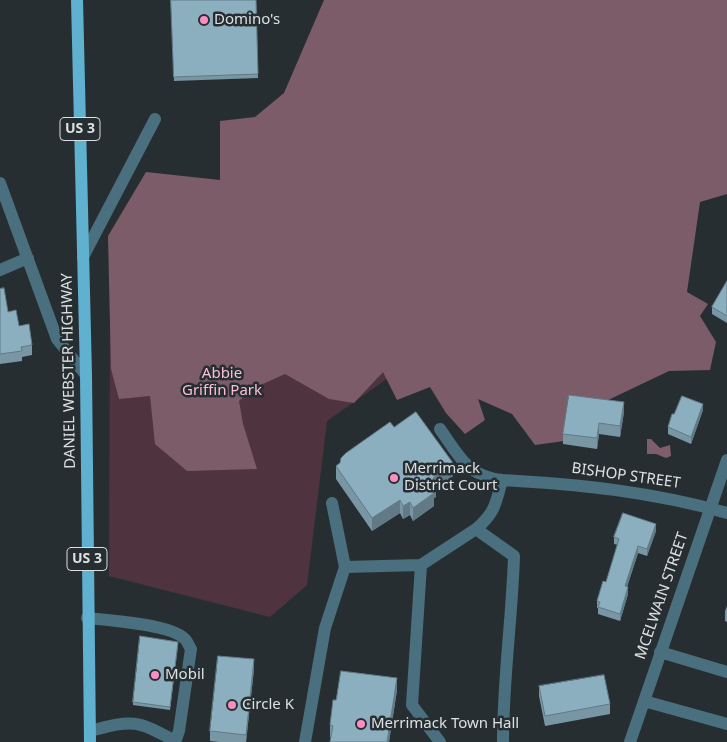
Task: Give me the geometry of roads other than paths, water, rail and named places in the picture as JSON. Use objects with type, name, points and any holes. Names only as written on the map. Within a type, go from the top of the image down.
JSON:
[{"type":"main road","name":"DANIEL WEBSTER HIGHWAY","points":[[77,0],[86,375],[87,618],[90,736]]},
{"type":"street","points":[[83,257],[155,119]]},
{"type":"street","points":[[0,183],[57,338],[86,375]]},
{"type":"street","points":[[0,270],[28,258]]},
{"type":"street","name":"BISHOP STREET","points":[[440,429],[467,467],[479,475],[502,480],[572,484],[648,494],[727,513]]},
{"type":"street","name":"MCELWAIN STREET","points":[[630,742],[727,460]]},
{"type":"street","points":[[345,567],[421,565],[490,518],[496,505],[502,480]]},
{"type":"street","points":[[305,742],[325,628],[345,567],[332,503]]},
{"type":"street","points":[[476,529],[514,556],[512,601],[503,692],[503,742]]},
{"type":"street","points":[[421,565],[412,705],[440,742]]},
{"type":"street","points":[[87,618],[125,621],[172,632],[185,638],[191,649],[179,731],[175,741],[136,722],[123,722],[90,736]]},
{"type":"street","points":[[660,652],[727,672]]},
{"type":"street","points":[[644,701],[727,724]]},
{"type":"place","name":"Domino's","points":[[204,20]]},
{"type":"place","name":"Merrimack District Court","points":[[394,478]]},
{"type":"place","name":"Mobil","points":[[155,675]]},
{"type":"place","name":"Circle K","points":[[232,705]]},
{"type":"place","name":"Merrimack Town Hall","points":[[361,724]]},
{"type":"park label","name":"Abbie Griffin Park","points":[[222,382]]}]
